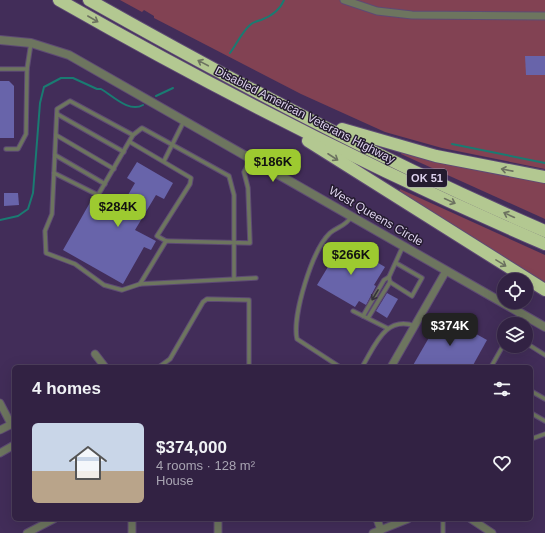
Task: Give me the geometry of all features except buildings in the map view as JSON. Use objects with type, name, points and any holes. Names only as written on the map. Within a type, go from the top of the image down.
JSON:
[{"type":"highway","name":"Disabled American Veterans Highway","points":[[59,0],[165,60],[253,106],[402,179],[545,244]]},
{"type":"highway","name":"Disabled American Veterans Highway","points":[[89,0],[312,120],[408,169],[545,231]]},
{"type":"highway","points":[[253,106],[545,290]]},
{"type":"highway","points":[[312,120],[436,156],[545,177]]},
{"type":"street","points":[[344,0],[377,11],[412,15],[545,16]]},
{"type":"street","name":"West Queens Circle","points":[[0,40],[31,43],[69,56],[545,327]]},
{"type":"street","points":[[392,365],[446,271]]},
{"type":"street","points":[[95,354],[103,365]]},
{"type":"street","points":[[0,403],[12,423],[0,430]]},
{"type":"street","points":[[0,453],[12,447]]},
{"type":"street","points":[[27,533],[50,521]]},
{"type":"street","points":[[132,521],[132,533]]},
{"type":"street","points":[[218,521],[218,533]]},
{"type":"street","points":[[378,521],[381,530]]},
{"type":"street","points":[[373,533],[403,521]]},
{"type":"street","points":[[474,521],[492,533]]},
{"type":"lane","points":[[6,149],[18,149],[26,134],[27,69],[31,43]]},
{"type":"lane","points":[[0,69],[27,69]]},
{"type":"lane","points":[[133,135],[70,102],[57,109],[52,214],[45,231],[46,253],[75,264],[104,285],[122,290],[140,284],[256,278]]},
{"type":"lane","points":[[56,114],[124,152]]},
{"type":"lane","points":[[164,161],[184,121]]},
{"type":"lane","points":[[54,173],[98,196],[133,135],[142,128],[172,146],[229,176],[234,195],[234,279]]},
{"type":"lane","points":[[56,135],[114,169]]},
{"type":"lane","points":[[130,142],[191,178],[190,184],[157,236],[166,241],[234,244],[250,243],[248,188],[244,172],[252,159]]},
{"type":"lane","points":[[55,155],[105,184]]},
{"type":"lane","points":[[337,365],[297,340],[296,320],[306,282],[316,257],[330,234],[347,223],[352,216]]},
{"type":"lane","points":[[140,284],[166,241]]},
{"type":"lane","points":[[363,316],[384,280],[389,277],[403,245]]},
{"type":"lane","points":[[390,282],[412,296],[422,278],[396,263]]},
{"type":"lane","points":[[368,318],[390,282],[389,277]]},
{"type":"lane","points":[[162,365],[170,359],[203,302],[207,299],[250,300],[249,365]]},
{"type":"lane","points":[[353,311],[387,328]]},
{"type":"lane","points":[[518,317],[520,313]]},
{"type":"lane","points":[[363,365],[387,328],[403,323],[415,326]]},
{"type":"lane","points":[[533,347],[545,355]]},
{"type":"lane","points":[[492,365],[499,353]]},
{"type":"lane","points":[[533,392],[545,399]]},
{"type":"lane","points":[[533,414],[545,421]]},
{"type":"lane","points":[[533,438],[545,434]]},
{"type":"lane","points":[[533,435],[537,437]]},
{"type":"lane","points":[[442,521],[443,533]]},
{"type":"shaded area","points":[[120,0],[545,0],[545,169],[442,148],[385,132],[301,94],[154,18],[154,16],[144,10],[142,12]]},
{"type":"shaded area","points":[[403,150],[545,181],[545,219],[401,154]]},
{"type":"shaded area","points":[[400,189],[545,255],[545,283],[533,276],[533,273],[529,273],[399,193]]},
{"type":"waterway","points":[[230,53],[244,31],[250,25],[272,15],[278,10],[284,0]]},
{"type":"waterway","points":[[0,220],[18,216],[28,209],[33,193],[40,103],[44,87],[61,78],[73,78],[97,89],[101,89],[121,103],[132,107],[143,105]]},
{"type":"waterway","points":[[156,96],[173,88]]},
{"type":"waterway","points":[[452,144],[545,163]]}]
